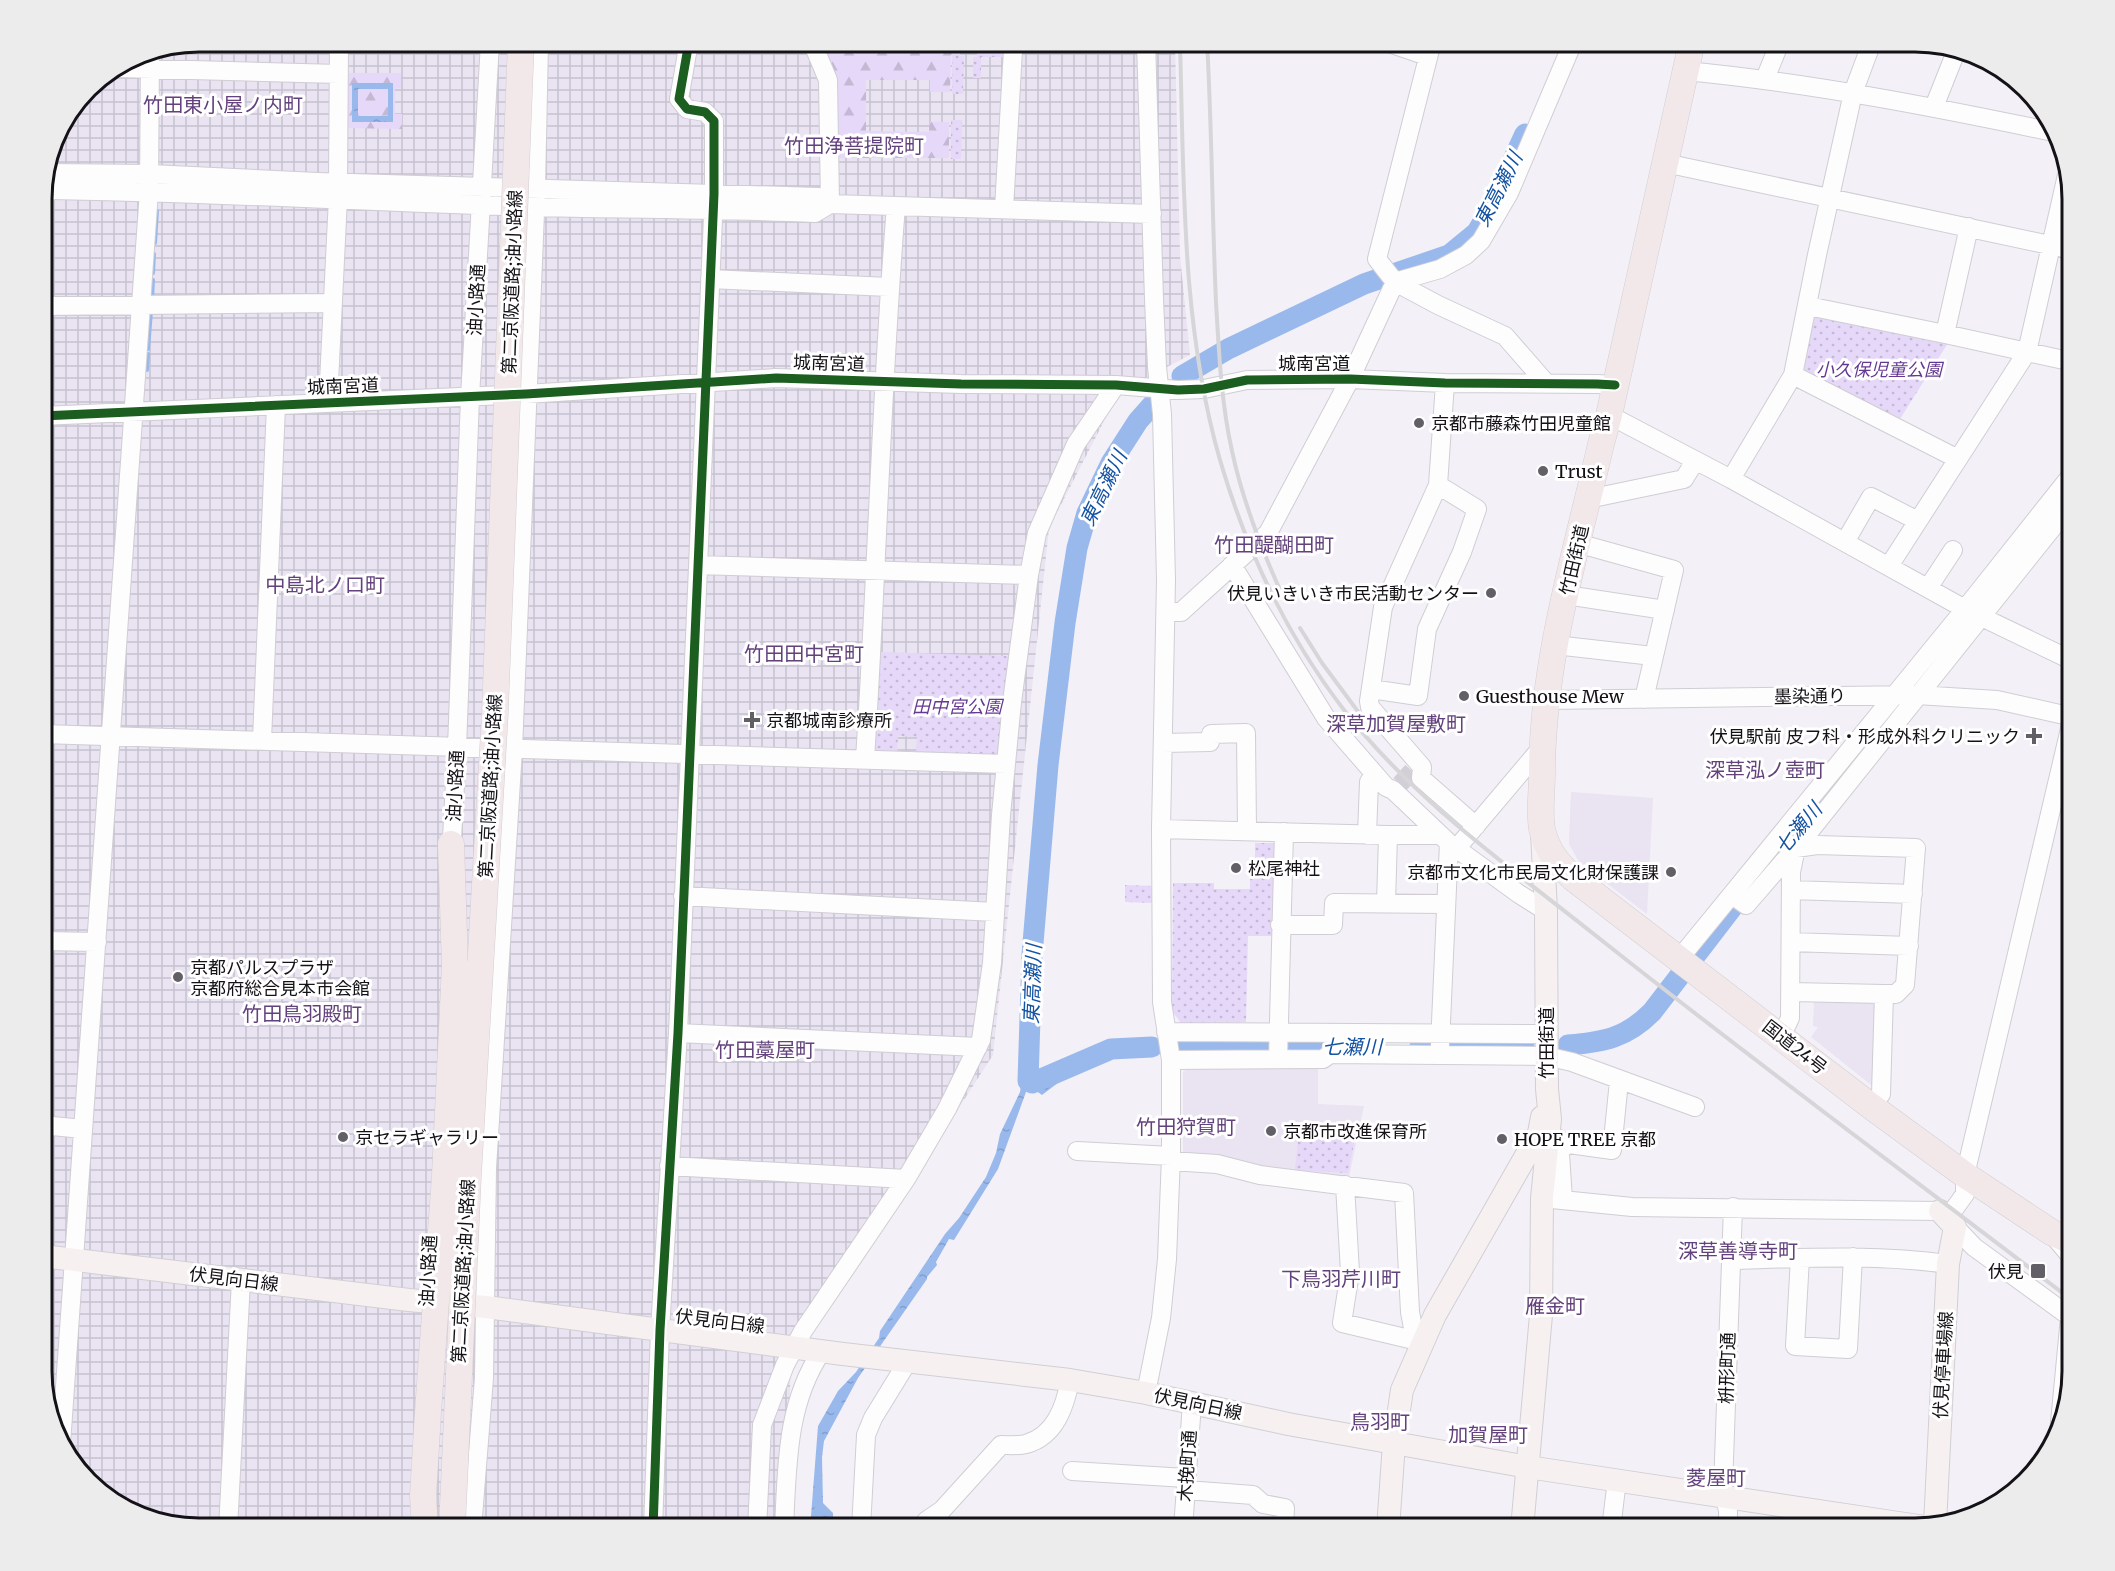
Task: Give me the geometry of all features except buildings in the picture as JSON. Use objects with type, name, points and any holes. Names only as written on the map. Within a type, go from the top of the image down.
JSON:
[{"type":"highway","name":"第二京阪道路;油小路線","points":[[436,1518],[452,1177],[479,714],[495,349],[504,53]]},
{"type":"highway","name":"第二京阪道路;油小路線","points":[[452,1518],[468,1166],[495,713],[521,53]]},
{"type":"highway","name":"竹田街道","points":[[1542,827],[1542,747],[1546,700],[1555,645],[1690,53]]},
{"type":"highway","points":[[466,1518],[470,1462],[489,949],[507,748]]},
{"type":"highway","name":"国道24号","points":[[1542,827],[1551,854],[1573,878],[1965,1176],[2062,1237]]},
{"type":"highway","points":[[424,1518],[423,1496],[427,1422],[445,1176],[455,965],[451,844]]},
{"type":"main road","name":"竹田街道","points":[[1523,1518],[1552,1198],[1554,1153],[1546,1089],[1546,910],[1542,827]]},
{"type":"main road","points":[[1546,978],[1560,922],[1560,895],[1573,878]]},
{"type":"main road","name":"竹田街道","points":[[1389,1518],[1394,1443],[1402,1390],[1435,1315],[1539,1133],[1546,1089]]},
{"type":"main road","points":[[1524,1158],[1533,1152],[1554,1153]]},
{"type":"main road","name":"伏見停車場線","points":[[1926,1518],[1948,1264],[1947,1219]]},
{"type":"main road","name":"伏見向日線","points":[[53,1257],[426,1302],[486,1307],[904,1361],[1071,1380],[1146,1393],[1288,1424],[1528,1467],[1725,1498],[1826,1518]]},
{"type":"street","points":[[328,403],[338,191],[339,53]]},
{"type":"street","name":"油小路通","points":[[416,1518],[426,1302],[457,748],[470,397],[490,53]]},
{"type":"street","points":[[473,1518],[484,1378],[487,1168],[507,748],[517,648],[536,188],[539,53]]},
{"type":"street","points":[[653,1518],[660,1330],[678,1033],[713,201],[714,121],[705,112],[687,109],[679,99],[687,53]]},
{"type":"street","points":[[817,53],[828,80],[830,204]]},
{"type":"street","points":[[1004,209],[1013,53]]},
{"type":"street","points":[[1146,53],[1156,367],[1160,387],[1166,612],[1161,829],[1162,1002],[1171,1060],[1171,1158],[1167,1259],[1161,1318],[1146,1393]]},
{"type":"street","points":[[1429,53],[1377,259],[1390,276],[1438,305],[1505,336],[1546,383]]},
{"type":"street","points":[[1390,276],[1440,269],[1466,255],[1481,241],[1509,193],[1569,53]]},
{"type":"street","points":[[1765,79],[1775,53]]},
{"type":"street","points":[[1731,479],[1793,375],[1853,93],[1868,53]]},
{"type":"street","points":[[1934,107],[1954,57]]},
{"type":"street","points":[[152,60],[339,74]]},
{"type":"street","points":[[62,1424],[149,183],[150,61]]},
{"type":"street","points":[[1686,71],[1765,79],[1853,93],[1934,107],[2045,131]]},
{"type":"street","points":[[1665,163],[2062,248]]},
{"type":"street","points":[[55,174],[149,183],[483,196],[535,207],[818,197],[830,204],[1152,214]]},
{"type":"street","points":[[53,189],[149,183]]},
{"type":"street","points":[[483,196],[536,188],[713,201]]},
{"type":"street","points":[[1889,566],[2027,352],[2062,197]]},
{"type":"street","points":[[865,759],[889,287],[896,206]]},
{"type":"street","points":[[1946,334],[1969,227]]},
{"type":"street","points":[[1166,612],[1181,612],[1268,533],[1350,379],[1390,276]]},
{"type":"street","points":[[710,279],[889,287]]},
{"type":"street","points":[[53,306],[332,303]]},
{"type":"street","points":[[1808,306],[2062,360]]},
{"type":"street","points":[[1793,375],[1958,459]]},
{"type":"street","name":"城南宮道","points":[[53,415],[470,397],[776,378],[1116,385],[1178,390],[1204,389],[1247,380],[1350,379],[1615,386]]},
{"type":"street","points":[[1445,383],[1438,485],[1383,607],[1370,707],[1405,776],[1448,842],[1519,894],[1546,910]]},
{"type":"street","points":[[758,1518],[762,1425],[793,1347],[906,1179],[948,1110],[981,1040],[989,993],[1006,764],[1029,575],[1037,534],[1076,444],[1116,385]]},
{"type":"street","points":[[262,740],[276,405]]},
{"type":"street","points":[[1609,415],[1731,479],[1973,613],[2062,656]]},
{"type":"street","points":[[1588,499],[1684,479],[1695,461]]},
{"type":"street","points":[[1371,689],[1418,696],[1427,628],[1462,552],[1477,509],[1438,485]]},
{"type":"street","points":[[1973,613],[2062,488]]},
{"type":"street","points":[[1845,542],[1871,497],[1918,521]]},
{"type":"street","points":[[1684,963],[1973,613],[2062,514]]},
{"type":"street","points":[[1577,543],[1674,570],[1644,699]]},
{"type":"street","points":[[1928,588],[1953,550]]},
{"type":"street","points":[[698,565],[1029,575]]},
{"type":"street","points":[[1232,565],[1326,718],[1386,787],[1422,767],[1421,777],[1476,826]]},
{"type":"street","points":[[1566,595],[1665,610]]},
{"type":"street","points":[[1555,645],[1653,656]]},
{"type":"street","points":[[1737,899],[1746,905],[1796,848],[1905,695]]},
{"type":"street","name":"墨染通り","points":[[1546,700],[1905,695],[1997,700],[2062,714]]},
{"type":"street","points":[[1163,743],[1210,742],[1211,734],[1246,733],[1247,831]]},
{"type":"street","points":[[53,734],[1006,764]]},
{"type":"street","points":[[1161,829],[1388,835],[1448,842],[1476,826],[1542,747]]},
{"type":"street","points":[[1947,1219],[1965,1194],[1965,1176],[2062,763]]},
{"type":"street","points":[[1367,835],[1369,782],[1375,774]]},
{"type":"street","points":[[1278,1046],[1284,832]]},
{"type":"street","points":[[1386,903],[1388,835]]},
{"type":"street","points":[[1440,1044],[1448,842]]},
{"type":"street","points":[[1791,992],[1896,994],[1905,985],[1916,848],[1817,844],[1796,848]]},
{"type":"street","points":[[1781,1036],[1790,1018],[1791,872],[1796,848]]},
{"type":"street","points":[[1791,890],[1913,894]]},
{"type":"street","points":[[683,896],[995,912]]},
{"type":"street","points":[[1280,925],[1333,925],[1334,903],[1446,904]]},
{"type":"street","points":[[53,941],[97,942]]},
{"type":"street","points":[[1791,942],[1909,946]]},
{"type":"street","points":[[1872,1107],[1881,1094],[1884,994]]},
{"type":"street","points":[[1166,1032],[1278,1046],[1323,1059],[1330,1044]]},
{"type":"street","points":[[678,1033],[978,1047]]},
{"type":"street","points":[[1171,1060],[1278,1046],[1330,1044],[1546,1045],[1572,1062],[1695,1107]]},
{"type":"street","points":[[1554,1153],[1569,1144],[1612,1150],[1619,1081]]},
{"type":"street","points":[[53,1126],[83,1129]]},
{"type":"street","points":[[1077,1151],[1171,1158],[1217,1164],[1260,1175],[1404,1193],[1410,1312],[1413,1328],[1422,1342]]},
{"type":"street","points":[[669,1166],[906,1179]]},
{"type":"street","points":[[1345,1185],[1350,1272],[1342,1323],[1422,1342]]},
{"type":"street","points":[[1552,1198],[1632,1206],[1733,1207],[1947,1219],[1974,1247],[2062,1311]]},
{"type":"street","name":"枡形町通","points":[[1728,1518],[1723,1488],[1733,1207]]},
{"type":"street","points":[[1731,1260],[1853,1257],[1948,1264]]},
{"type":"street","points":[[1800,1258],[1795,1346],[1848,1349],[1853,1257]]},
{"type":"street","points":[[229,1518],[241,1280]]},
{"type":"street","points":[[785,1518],[787,1466],[793,1420],[801,1389],[812,1364],[832,1352]]},
{"type":"street","points":[[862,1518],[866,1435],[904,1361]]},
{"type":"street","points":[[930,1518],[942,1510],[1001,1445],[1025,1444],[1039,1438],[1049,1430],[1058,1419],[1065,1404],[1071,1380]]},
{"type":"street","name":"木挽町通","points":[[1184,1518],[1192,1403]]},
{"type":"street","points":[[1072,1471],[1186,1484],[1253,1495],[1263,1504],[1285,1508],[1285,1518]]},
{"type":"street","points":[[1612,1518],[1617,1480]]},
{"type":"shaded area","points":[[199,53],[1175,53],[1180,256],[1190,355],[1119,392],[1049,528],[993,1055],[791,1367],[784,1518],[190,1518],[170,1516],[143,1507],[110,1488],[95,1476],[72,1445],[57,1410],[53,1381],[53,190],[57,161],[72,126],[89,102],[102,89],[126,72],[152,60],[170,55]]},
{"type":"shaded area","points":[[1571,792],[1653,798],[1647,914],[1579,862],[1569,844]]},
{"type":"shaded area","points":[[1814,1000],[1871,1000],[1878,1006],[1875,1088],[1811,1037],[1818,1027],[1813,1026]]},
{"type":"shaded area","name":"京都市改進保育所","points":[[1188,1068],[1318,1069],[1318,1104],[1364,1106],[1349,1177],[1311,1176],[1183,1156],[1183,1072]]},
{"type":"green space","points":[[820,53],[951,53],[950,92],[930,92],[930,80],[866,80],[866,131],[929,132],[930,122],[949,122],[949,158],[837,158]]},
{"type":"green space","points":[[952,53],[960,53],[960,56],[964,56],[963,94],[952,94]]},
{"type":"green space","points":[[977,53],[1005,53],[1005,57],[981,57],[981,78],[973,78],[973,57],[977,57]]},
{"type":"green space","points":[[346,73],[401,73],[401,88],[395,89],[395,114],[402,114],[402,129],[345,128]]},
{"type":"green space","points":[[951,120],[962,120],[961,159],[951,159]]},
{"type":"green space","name":"小久保児童公園","points":[[1812,313],[1948,343],[1898,422],[1804,377],[1800,366]]},
{"type":"green space","name":"田中宮公園","points":[[881,652],[1007,656],[1013,660],[1003,752],[996,759],[916,756],[917,737],[898,736],[897,755],[877,755],[874,750],[877,659]]},
{"type":"green space","points":[[1255,843],[1275,843],[1275,865],[1255,865]]},
{"type":"green space","points":[[1250,871],[1275,871],[1276,936],[1248,936],[1246,1022],[1181,1023],[1172,1011],[1173,883],[1214,883],[1214,889],[1250,889]]},
{"type":"green space","points":[[1125,885],[1155,886],[1154,903],[1125,902]]},
{"type":"green space","points":[[1313,1124],[1358,1124],[1348,1173],[1295,1170],[1299,1131],[1307,1131]]},
{"type":"water","points":[[352,83],[393,83],[393,122],[352,122]],"holes":[[[358,89],[388,89],[388,116],[358,116]]]},
{"type":"water","points":[[1027,1052],[1033,1054],[1038,1074],[1041,1075],[1054,1066],[1063,1079],[1042,1095],[1035,1090],[1026,1092],[998,1169],[954,1240],[949,1239],[936,1262],[937,1265],[858,1378],[824,1441],[823,1503],[833,1513],[833,1518],[811,1518],[818,1426],[838,1391],[856,1372],[879,1338],[880,1331],[986,1177],[996,1153],[1000,1134],[1020,1092],[1023,1056]]},
{"type":"waterway","name":"東高瀬川","points":[[1182,376],[1228,349],[1364,284],[1449,255],[1477,232],[1491,208],[1525,134]]},
{"type":"waterway","points":[[155,243],[157,211]]},
{"type":"waterway","points":[[153,273],[154,254]]},
{"type":"waterway","points":[[152,300],[153,280]]},
{"type":"waterway","points":[[148,349],[151,311]]},
{"type":"waterway","points":[[147,370],[148,354]]},
{"type":"waterway","name":"東高瀬川","points":[[1028,1081],[1032,955],[1048,765],[1065,623],[1077,548],[1087,513],[1111,463],[1138,421],[1154,403]]},
{"type":"waterway","name":"七瀬川","points":[[1568,1045],[1614,1037],[1633,1028],[1652,1012],[1741,896],[1770,864],[1800,824],[1832,790],[1875,733],[1889,721],[1892,712],[1909,690]]},
{"type":"waterway","name":"七瀬川","points":[[1180,1047],[1352,1046]]},
{"type":"waterway","name":"七瀬川","points":[[1420,1046],[1524,1046]]},
{"type":"waterway","name":"七瀬川","points":[[1032,1083],[1111,1049],[1152,1047]]},
{"type":"tunnel","points":[[1400,784],[1412,771]]},
{"type":"railway","points":[[1180,53],[1187,252],[1191,305],[1207,409],[1230,493],[1256,559],[1270,591],[1323,682],[1371,742],[1400,773],[1462,830],[1714,1028],[2062,1293]]},
{"type":"railway","points":[[1208,53],[1216,302],[1225,414],[1248,509],[1285,601]]},
{"type":"railway","points":[[1300,628],[1322,663],[1365,721]]},
{"type":"cycle path","points":[[653,1518],[660,1330],[678,1033],[714,194],[714,121],[705,112],[687,109],[679,99],[687,53]]},
{"type":"cycle path","points":[[53,416],[526,394],[776,378],[961,384],[1116,385],[1178,390],[1204,389],[1247,380],[1350,379],[1445,383],[1615,385]]},
{"type":"place","name":"京都市藤森竹田児童館","points":[[1419,423]]},
{"type":"place","name":"Trust","points":[[1543,471]]},
{"type":"place","name":"伏見いきいき市民活動センター","points":[[1491,593]]},
{"type":"place","name":"Guesthouse Mew","points":[[1464,696]]},
{"type":"place","name":"京都城南診療所","points":[[752,720]]},
{"type":"place","name":"伏見駅前 皮フ科・形成外科クリニック","points":[[2034,736]]},
{"type":"place","name":"松尾神社","points":[[1236,868]]},
{"type":"place","name":"京都市文化市民局文化財保護課","points":[[1671,872]]},
{"type":"place","name":"京都パルスプラザ 京都府総合見本市会館","points":[[178,977]]},
{"type":"place","name":"京都市改進保育所","points":[[1271,1131]]},
{"type":"place","name":"京セラギャラリー","points":[[343,1137]]},
{"type":"place","name":"HOPE TREE 京都","points":[[1502,1139]]},
{"type":"place","name":"伏見","points":[[2038,1271]]},
{"type":"district","name":"竹田東小屋ノ内町","points":[[223,104]]},
{"type":"district","name":"竹田浄菩提院町","points":[[854,145]]},
{"type":"district","name":"竹田醍醐田町","points":[[1274,544]]},
{"type":"district","name":"中島北ノ口町","points":[[325,584]]},
{"type":"district","name":"竹田田中宮町","points":[[804,653]]},
{"type":"district","name":"深草加賀屋敷町","points":[[1396,723]]},
{"type":"district","name":"深草泓ノ壺町","points":[[1765,769]]},
{"type":"district","name":"竹田鳥羽殿町","points":[[302,1013]]},
{"type":"district","name":"竹田藁屋町","points":[[765,1049]]},
{"type":"district","name":"竹田狩賀町","points":[[1186,1126]]},
{"type":"district","name":"深草善導寺町","points":[[1738,1250]]},
{"type":"district","name":"下鳥羽芹川町","points":[[1341,1278]]},
{"type":"district","name":"雁金町","points":[[1555,1305]]},
{"type":"district","name":"鳥羽町","points":[[1380,1421]]},
{"type":"district","name":"加賀屋町","points":[[1488,1434]]},
{"type":"district","name":"菱屋町","points":[[1716,1477]]}]
